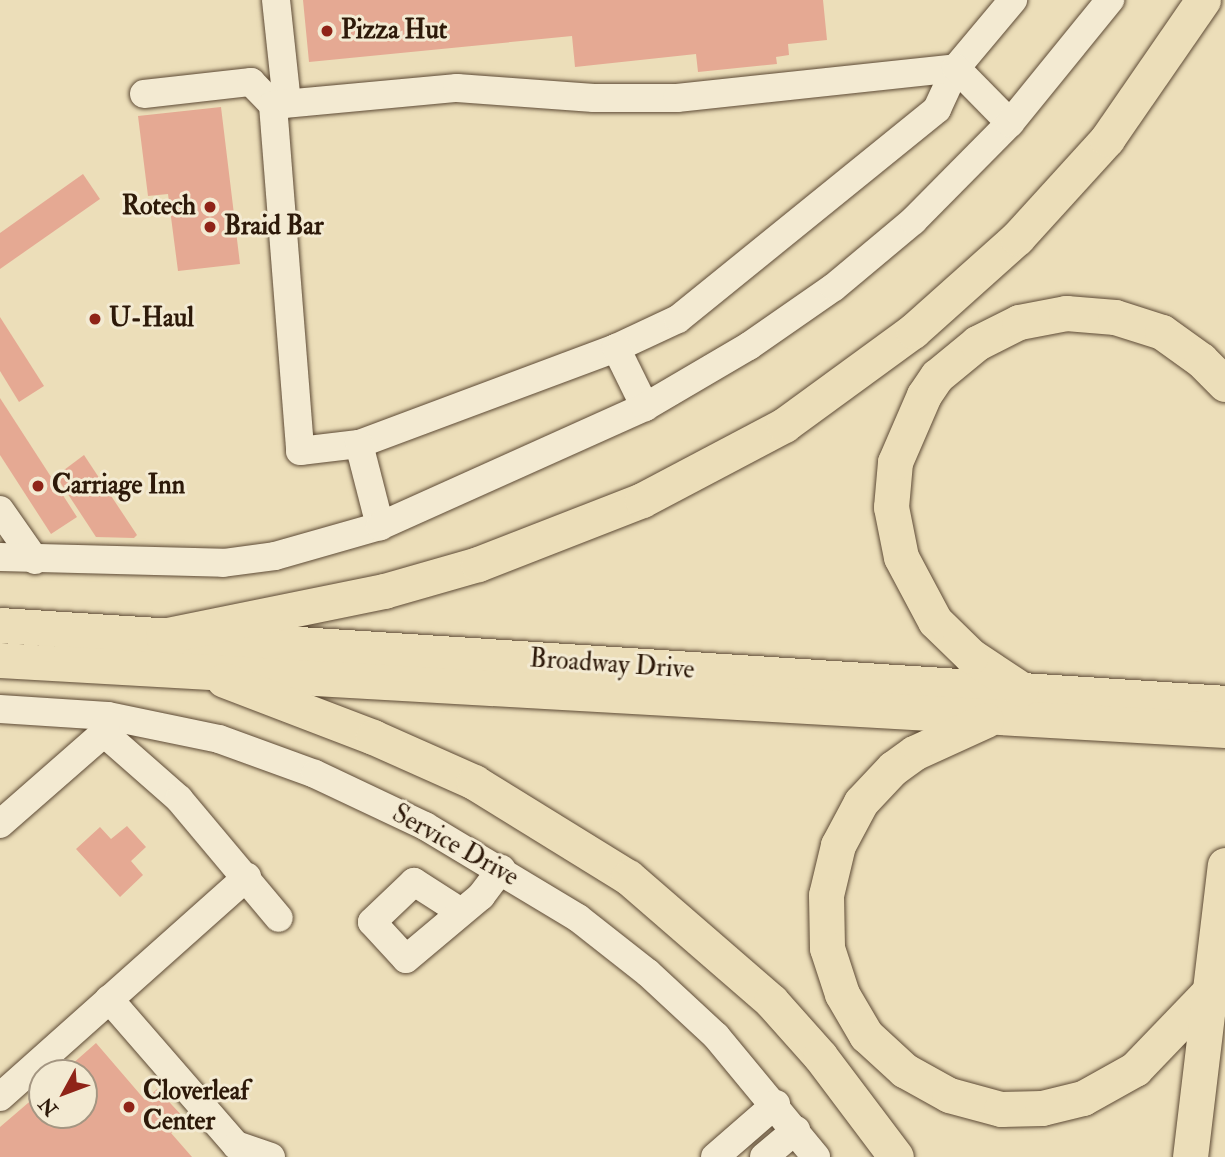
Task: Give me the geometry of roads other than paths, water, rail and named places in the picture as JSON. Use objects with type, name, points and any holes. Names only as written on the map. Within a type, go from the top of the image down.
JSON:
[{"type":"main road","points":[[163,636],[384,591],[478,565],[642,500],[784,425],[914,331],[1017,238],[1107,139],[1203,0]]},
{"type":"main road","points":[[1024,691],[971,656],[935,621],[901,557],[891,507],[895,462],[924,395],[937,376],[977,343],[1018,323],[1066,313],[1115,317],[1161,332],[1201,360],[1225,384]]},
{"type":"main road","name":"Broadway Drive","points":[[0,625],[1225,703]]},
{"type":"main road","name":"Broadway Drive","points":[[0,660],[192,668],[1225,730]]},
{"type":"main road","points":[[192,668],[430,761],[516,805],[606,862],[688,926],[771,1001],[820,1056],[896,1157]]},
{"type":"main road","points":[[993,717],[929,746],[893,768],[861,802],[838,845],[826,895],[827,948],[842,994],[866,1035],[904,1070],[948,1095],[1001,1109],[1042,1108],[1083,1098],[1135,1069],[1211,990]]},
{"type":"main road","points":[[1190,1157],[1225,865]]},
{"type":"street","points":[[276,0],[300,451],[359,444],[616,348],[678,319],[937,109],[956,68],[1013,0]]},
{"type":"street","points":[[0,557],[223,563],[301,550],[380,526],[645,407],[749,346],[834,287],[913,220],[1010,123],[1110,0]]},
{"type":"street","points":[[144,94],[251,82],[280,104],[457,88],[594,98],[677,98],[956,68]]},
{"type":"street","points":[[956,68],[1010,123]]},
{"type":"street","points":[[616,348],[645,407]]},
{"type":"street","points":[[359,444],[380,526]]},
{"type":"street","points":[[0,510],[35,560]]},
{"type":"street","name":"Service Drive","points":[[0,709],[219,739],[283,761],[415,821],[501,869],[578,918],[648,972],[716,1036],[776,1104],[816,1157]]},
{"type":"street","points":[[0,824],[106,724],[180,799],[279,918]]},
{"type":"street","points":[[461,912],[481,896],[501,869]]},
{"type":"street","points":[[0,1097],[247,877]]},
{"type":"street","points":[[109,999],[236,1145],[271,1157]]},
{"type":"street","points":[[715,1157],[776,1104]]},
{"type":"street","points":[[764,1157],[796,1130]]},
{"type":"place","name":"Pizza Hut","points":[[327,31]]},
{"type":"place","name":"Rotech","points":[[210,207]]},
{"type":"place","name":"Braid Bar","points":[[210,227]]},
{"type":"place","name":"U-Haul","points":[[95,319]]},
{"type":"place","name":"Carriage Inn","points":[[38,486]]},
{"type":"place","name":"Cloverleaf Center","points":[[129,1107]]}]
